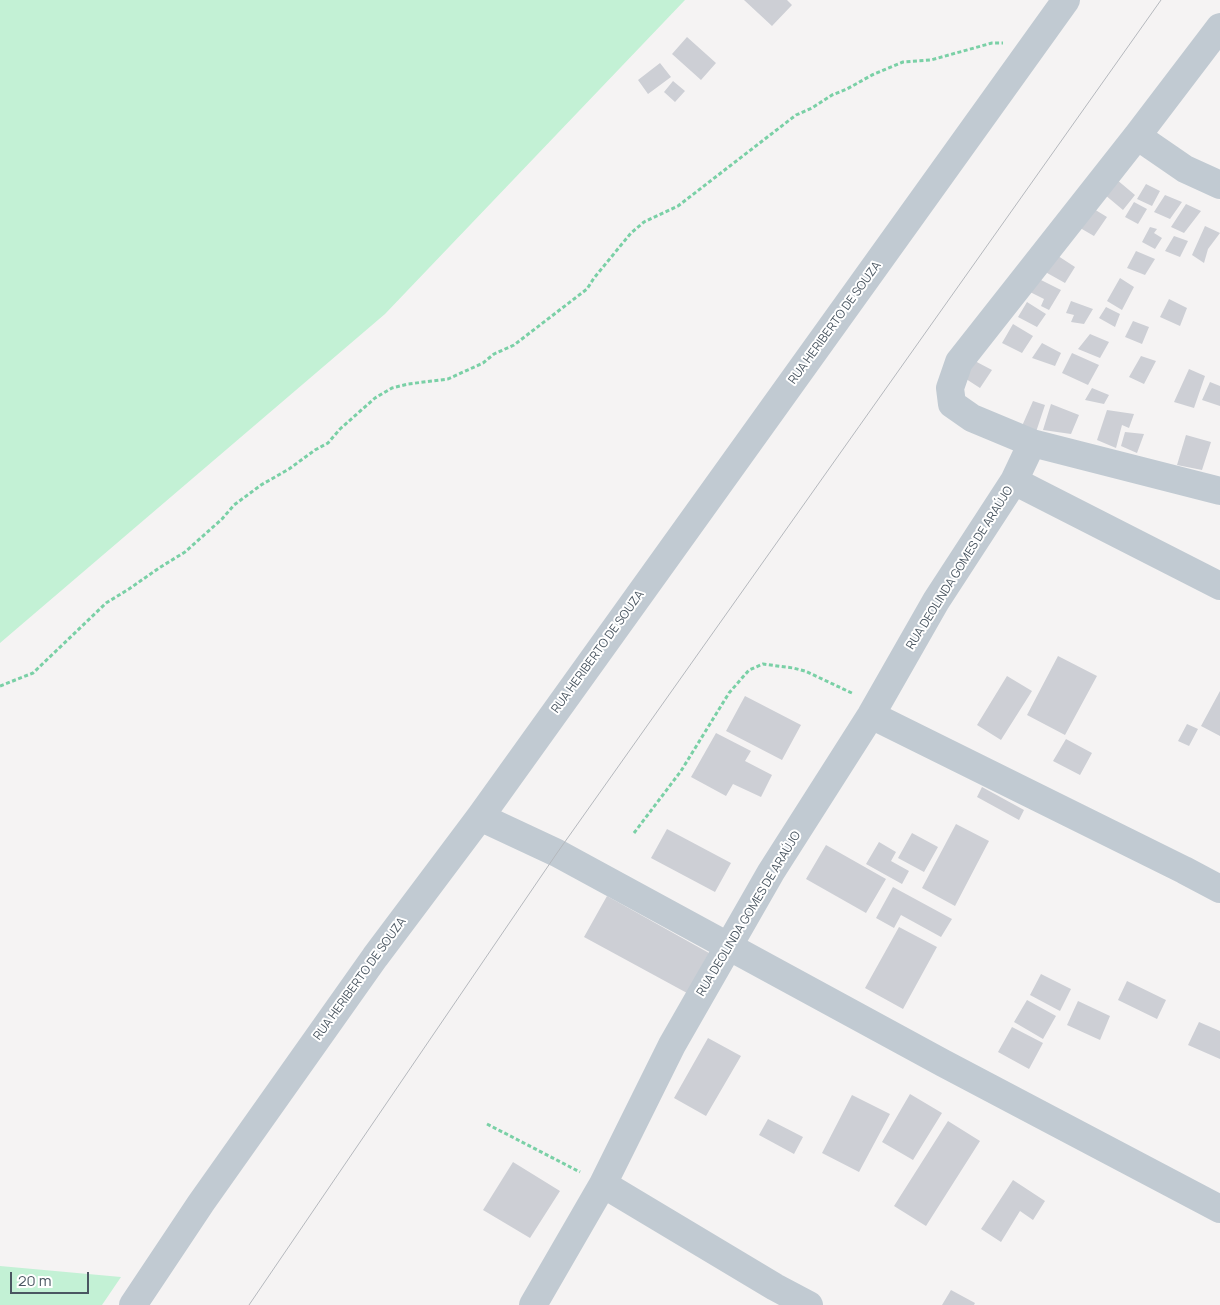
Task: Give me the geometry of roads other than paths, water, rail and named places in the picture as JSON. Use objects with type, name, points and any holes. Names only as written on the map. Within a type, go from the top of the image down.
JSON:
[{"type":"street","name":"RUA HERIBERTO DE SOUZA","points":[[133,1305],[201,1203],[370,965],[480,817],[1066,0]]},
{"type":"street","points":[[1220,27],[959,362],[950,388],[952,404],[972,418],[1032,443],[1220,491]]},
{"type":"street","points":[[1136,136],[1185,169],[1220,185]]},
{"type":"street","name":"RUA DEOLINDA GOMES DE ARAÚJO","points":[[532,1305],[603,1184],[672,1045],[770,872],[873,711],[936,601],[1014,481],[1032,443]]},
{"type":"street","points":[[1014,481],[1220,586]]},
{"type":"street","points":[[873,711],[1220,889]]},
{"type":"street","points":[[480,817],[557,854],[943,1063],[1220,1209]]},
{"type":"street","points":[[603,1184],[809,1305]]},
{"type":"tram line","points":[[249,1305],[557,853],[1161,0]]}]
